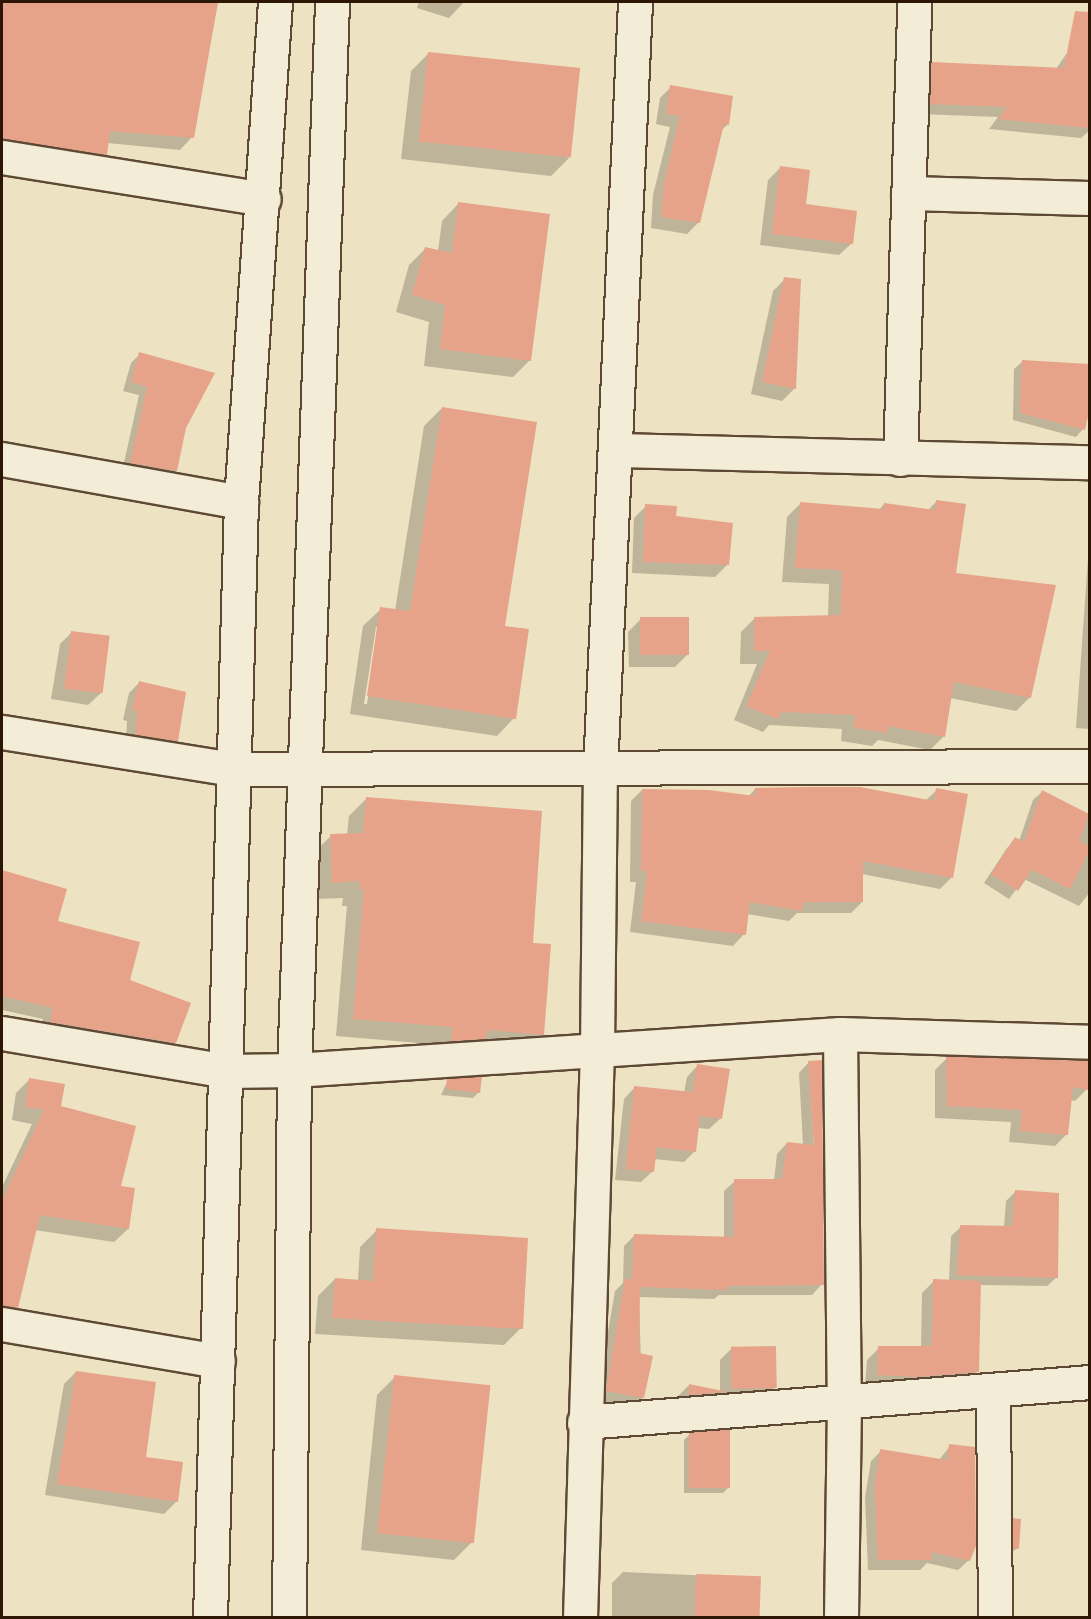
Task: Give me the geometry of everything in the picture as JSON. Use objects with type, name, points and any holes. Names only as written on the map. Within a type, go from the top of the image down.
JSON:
[{"type":"street","points":[[210,1617],[227,1071],[231,769],[241,502],[264,199],[275,2]]},
{"type":"street","points":[[289,1617],[294,1070],[332,2]]},
{"type":"street","points":[[580,1617],[584,1422],[597,1050],[600,770],[635,2]]},
{"type":"street","points":[[900,459],[914,2]]},
{"type":"street","points":[[2,158],[264,199]]},
{"type":"street","points":[[908,193],[1089,198]]},
{"type":"street","points":[[616,450],[1089,462]]},
{"type":"street","points":[[2,459],[241,502]]},
{"type":"street","points":[[2,732],[231,769],[600,770],[1089,766]]},
{"type":"street","points":[[2,1033],[227,1071],[294,1070],[840,1035],[1089,1042]]},
{"type":"street","points":[[840,1035],[844,1402],[841,1617]]},
{"type":"street","points":[[2,1324],[218,1361]]},
{"type":"street","points":[[584,1422],[993,1393],[1089,1382]]},
{"type":"street","points":[[993,1393],[995,1617]]},
{"type":"building","points":[[2,2],[218,2],[194,138],[110,131],[107,155],[2,139]]},
{"type":"building","points":[[1075,11],[1089,12],[1089,128],[998,119],[1007,107],[930,104],[931,62],[1064,68]]},
{"type":"building","points":[[428,52],[580,68],[571,157],[419,142]]},
{"type":"building","points":[[670,85],[733,96],[729,125],[724,124],[700,223],[661,217],[664,183],[680,116],[666,114]]},
{"type":"building","points":[[780,166],[810,170],[806,204],[857,211],[853,244],[772,234]]},
{"type":"building","points":[[458,202],[550,214],[531,361],[440,349],[445,305],[412,295],[425,247],[452,253]]},
{"type":"building","points":[[784,277],[801,279],[796,389],[762,382]]},
{"type":"building","points":[[139,352],[215,373],[186,428],[177,471],[130,463],[147,387],[131,382]]},
{"type":"building","points":[[1022,360],[1089,364],[1089,412],[1085,430],[1020,413]]},
{"type":"building","points":[[442,407],[537,422],[505,626],[529,629],[516,719],[367,696],[380,607],[410,611]]},
{"type":"building","points":[[936,500],[966,504],[956,573],[1056,585],[1031,698],[954,682],[945,737],[888,726],[887,733],[854,728],[855,715],[781,712],[778,719],[746,706],[770,651],[754,651],[754,617],[841,615],[842,570],[795,568],[800,502],[883,509],[884,503],[935,510]]},
{"type":"building","points":[[645,504],[677,506],[676,516],[733,523],[729,565],[643,562]]},
{"type":"building","points":[[640,617],[689,617],[689,655],[640,655]]},
{"type":"building","points":[[71,631],[110,636],[103,693],[64,689]]},
{"type":"building","points":[[139,681],[186,692],[178,741],[136,735],[137,711],[132,710]]},
{"type":"building","points":[[860,787],[934,801],[936,788],[968,794],[953,878],[863,861],[863,902],[803,902],[802,911],[750,902],[746,935],[641,921],[647,871],[641,871],[642,789],[709,790],[755,796],[755,788]]},
{"type":"building","points":[[1042,790],[1089,814],[1079,841],[1089,846],[1089,851],[1070,889],[1032,870],[1018,891],[991,874],[1015,837],[1024,842]]},
{"type":"building","points":[[366,797],[542,811],[533,943],[551,944],[544,1035],[487,1030],[486,1039],[451,1041],[452,1027],[353,1019],[364,889],[359,889],[360,881],[332,883],[330,834],[363,833]]},
{"type":"building","points":[[2,870],[67,889],[58,921],[140,942],[130,980],[191,1003],[176,1043],[50,1022],[53,1008],[2,996]]},
{"type":"building","points":[[946,1056],[1089,1061],[1089,1090],[1073,1087],[1068,1135],[1020,1131],[1022,1110],[947,1106]]},
{"type":"building","points":[[822,1060],[824,1285],[727,1286],[726,1290],[640,1287],[639,1353],[653,1356],[644,1398],[606,1391],[625,1279],[632,1279],[634,1234],[734,1237],[734,1179],[782,1179],[787,1142],[814,1145],[808,1061]]},
{"type":"building","points":[[697,1064],[730,1069],[722,1119],[700,1116],[696,1152],[657,1147],[654,1172],[626,1169],[634,1086],[693,1092]]},
{"type":"building","points":[[482,1076],[480,1093],[446,1089],[447,1079]]},
{"type":"building","points":[[29,1078],[65,1084],[61,1106],[136,1126],[121,1186],[135,1188],[129,1229],[40,1215],[18,1308],[2,1306],[2,1200],[44,1110],[25,1107]]},
{"type":"building","points":[[1015,1190],[1059,1193],[1058,1278],[957,1275],[960,1225],[1012,1226]]},
{"type":"building","points":[[376,1228],[528,1238],[523,1329],[332,1318],[335,1278],[373,1281]]},
{"type":"building","points":[[933,1279],[981,1281],[979,1372],[916,1377],[877,1375],[878,1346],[932,1346]]},
{"type":"building","points":[[776,1346],[777,1388],[732,1389],[731,1347]]},
{"type":"building","points":[[76,1371],[156,1382],[146,1457],[183,1462],[178,1502],[57,1484]]},
{"type":"building","points":[[394,1375],[490,1385],[474,1543],[377,1533]]},
{"type":"building","points":[[689,1384],[728,1392],[689,1395]]},
{"type":"building","points":[[689,1429],[730,1429],[730,1488],[689,1488]]},
{"type":"building","points":[[949,1444],[975,1447],[976,1546],[970,1561],[932,1552],[932,1560],[878,1560],[875,1486],[880,1449],[947,1460]]},
{"type":"building","points":[[1013,1518],[1021,1519],[1019,1549],[1013,1548]]},
{"type":"building","points":[[696,1574],[761,1576],[760,1618],[694,1617]]}]
